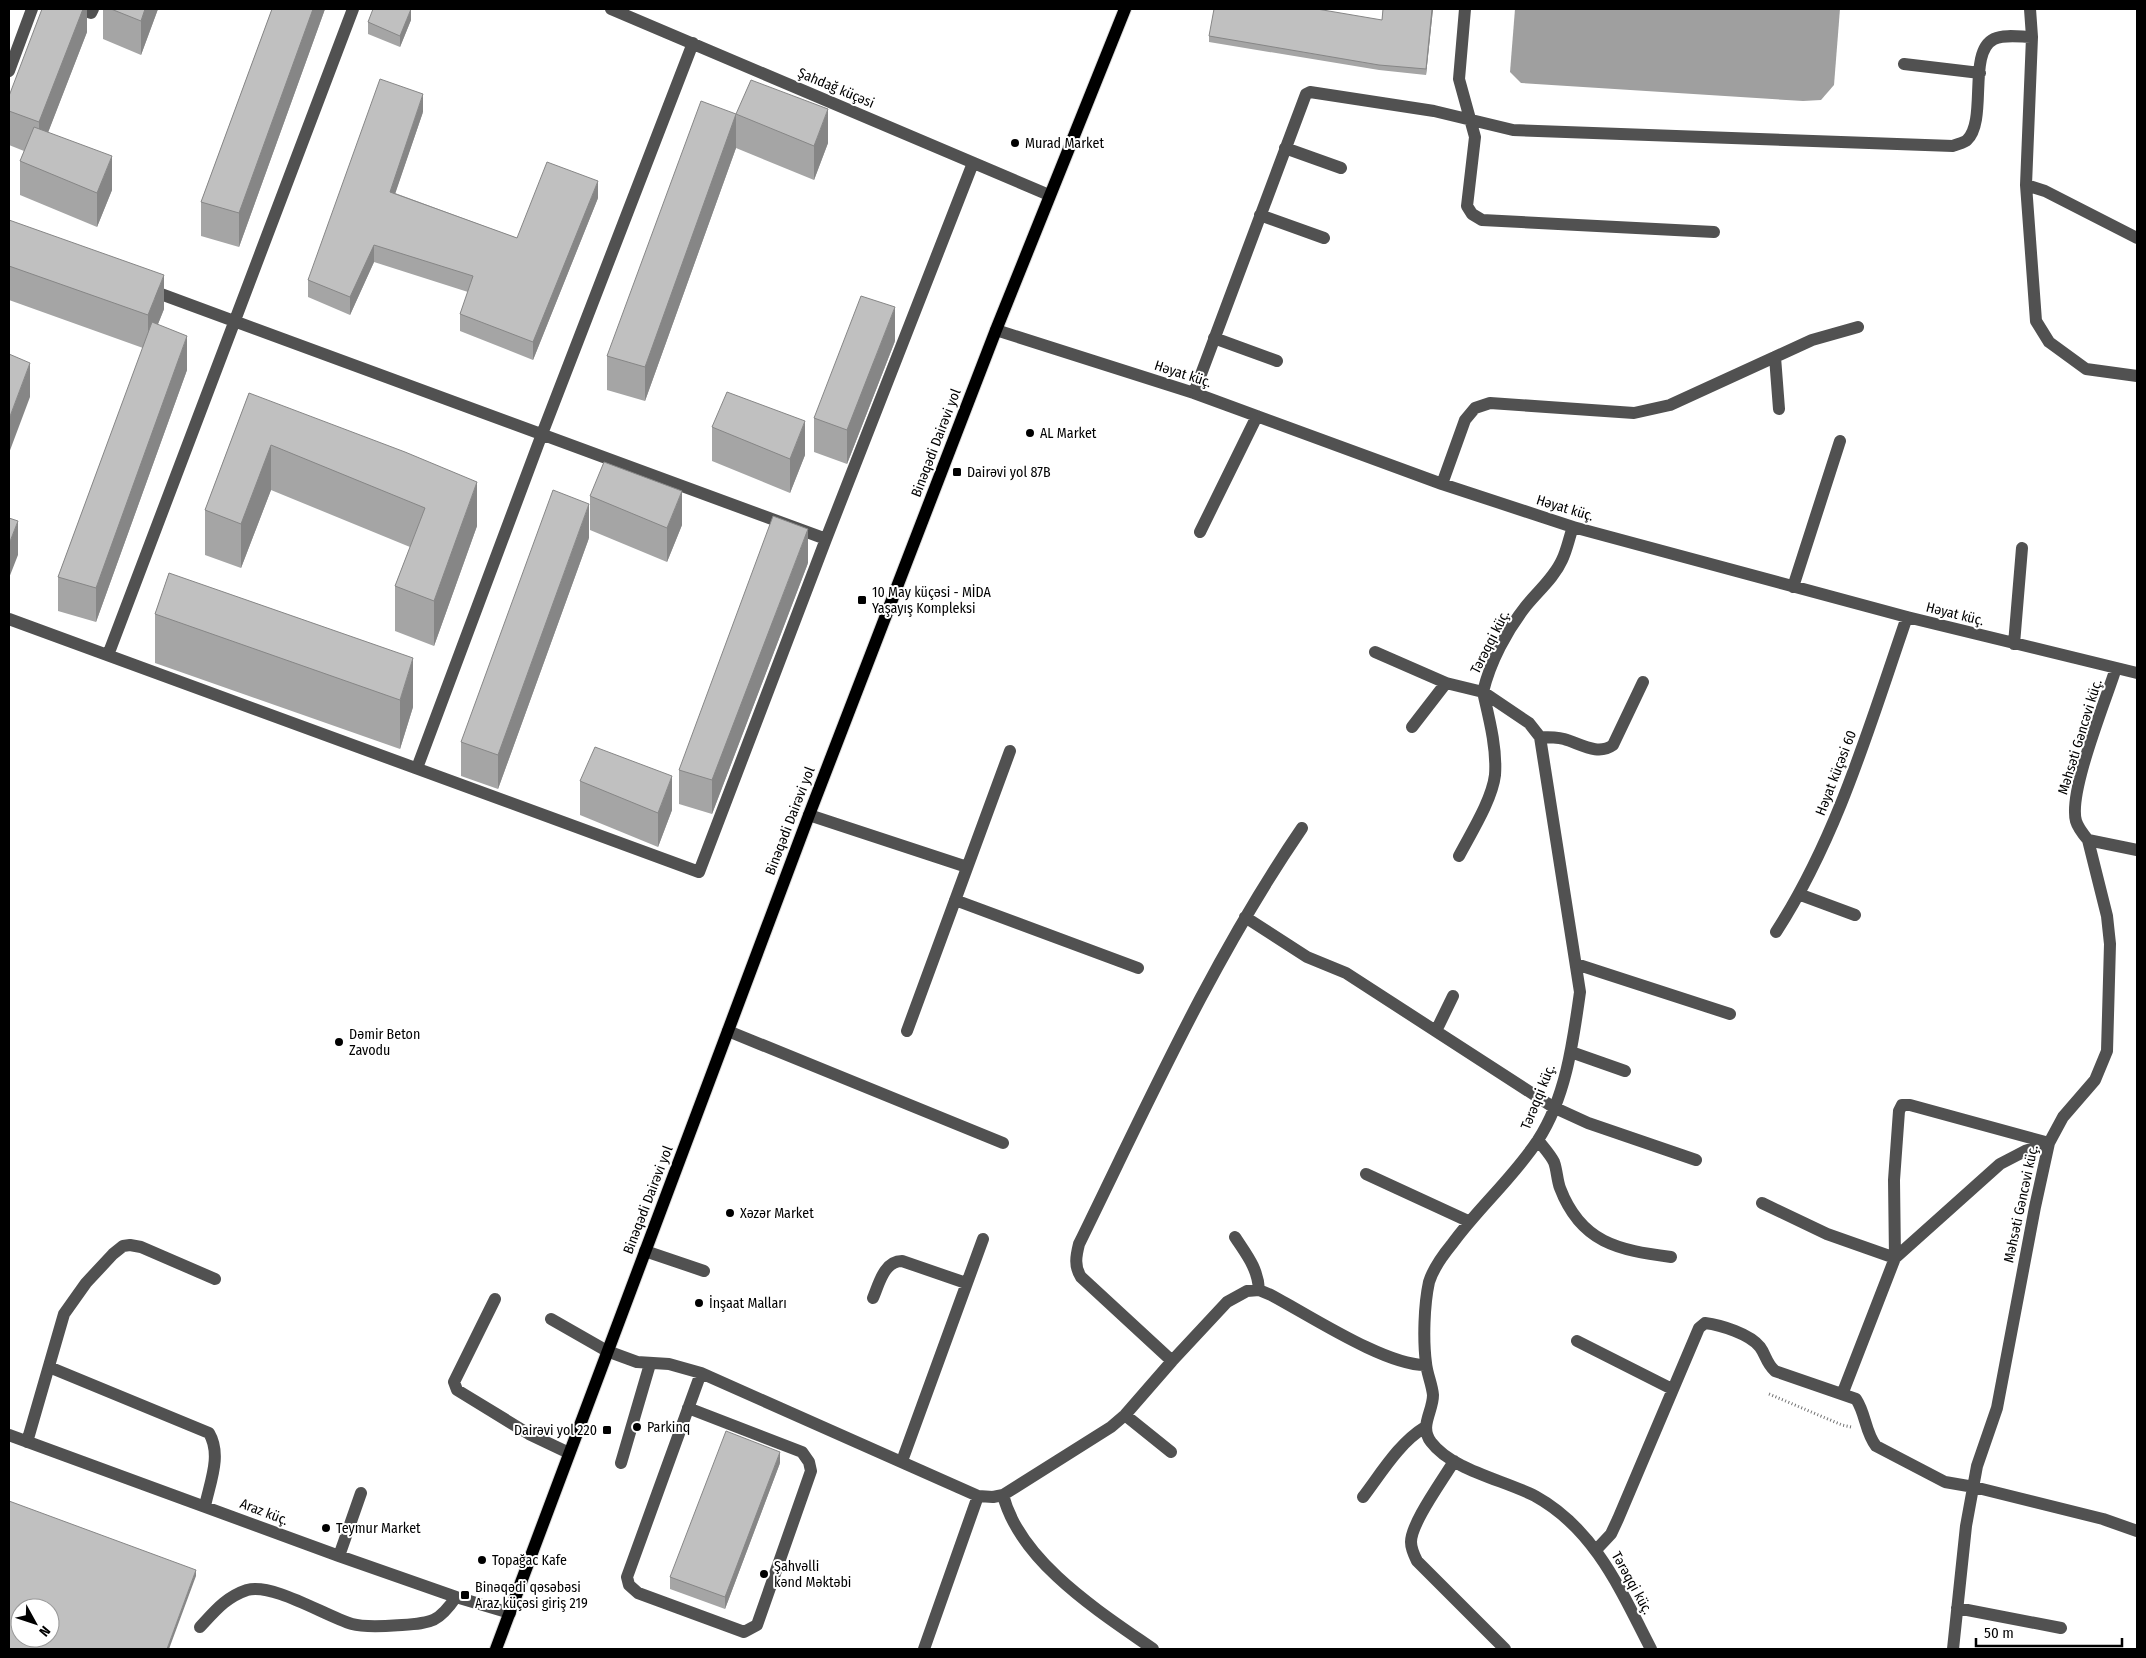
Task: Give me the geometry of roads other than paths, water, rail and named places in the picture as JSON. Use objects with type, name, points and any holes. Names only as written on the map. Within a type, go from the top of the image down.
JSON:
[{"type":"main road","name":"Binəqədi Dairəvi yol","points":[[496,1649],[809,815],[996,330],[1125,9]]},
{"type":"street","points":[[9,71],[32,9]]},
{"type":"street","points":[[80,9],[92,13],[93,9]]},
{"type":"street","points":[[108,655],[353,9]]},
{"type":"street","name":"Şahdağ küçəsi","points":[[612,9],[1049,195]]},
{"type":"street","points":[[1465,9],[1459,79],[1475,137],[1467,206],[1472,214],[1482,220],[1714,232]]},
{"type":"street","points":[[2030,9],[2032,38],[2026,185],[2036,321],[2041,332],[2055,347],[2086,369],[2137,376]]},
{"type":"street","points":[[1194,393],[1302,100],[1310,92],[1434,111],[1513,130],[1953,146],[1967,141],[1974,128],[1980,73],[1986,46],[1994,40],[2032,38]]},
{"type":"street","points":[[417,768],[542,434],[693,43]]},
{"type":"street","points":[[1904,64],[1980,73]]},
{"type":"street","points":[[1285,148],[1341,168]]},
{"type":"street","points":[[9,619],[699,872],[826,539],[973,163]]},
{"type":"street","points":[[2026,185],[2045,191],[2137,238]]},
{"type":"street","points":[[1260,215],[1324,238]]},
{"type":"street","points":[[135,285],[826,539]]},
{"type":"street","points":[[1442,484],[1466,420],[1476,408],[1490,403],[1634,413],[1670,405],[1812,340],[1858,327]]},
{"type":"street","name":"Həyat küç.","points":[[996,330],[1194,393],[1442,484],[1573,527],[1906,617],[2137,673]]},
{"type":"street","points":[[1214,338],[1277,361]]},
{"type":"street","points":[[1775,357],[1779,409]]},
{"type":"street","points":[[1200,532],[1257,416]]},
{"type":"street","points":[[1793,587],[1840,441]]},
{"type":"street","name":"Tərəqqi küç.","points":[[1573,527],[1562,561],[1550,580],[1526,607],[1504,642],[1487,673],[1482,692],[1529,723],[1540,737],[1580,992],[1571,1052],[1553,1107],[1538,1140],[1468,1222],[1444,1254],[1430,1280],[1426,1301],[1426,1365],[1433,1398],[1425,1427],[1430,1441],[1454,1461],[1534,1496],[1552,1507],[1570,1522],[1596,1550],[1614,1575],[1651,1649]]},
{"type":"street","points":[[2014,644],[2022,548]]},
{"type":"street","name":"Həyat küçəsi 60","points":[[1776,932],[1800,895],[1822,850],[1853,773],[1906,617]]},
{"type":"street","points":[[1375,652],[1446,683],[1482,692],[1490,722],[1494,776],[1488,797],[1460,856]]},
{"type":"street","name":"Məhsəti Gəncəvi küç.","points":[[1952,1649],[1966,1526],[1983,1444],[1997,1408],[2034,1207],[2049,1142],[2063,1117],[2095,1080],[2107,1051],[2110,944],[2107,916],[2088,840],[2080,831],[2075,820],[2074,801],[2116,668]]},
{"type":"street","points":[[1540,737],[1562,738],[1596,750],[1606,750],[1613,745],[1643,682]]},
{"type":"street","points":[[1412,727],[1446,683]]},
{"type":"street","points":[[907,1032],[1010,751]]},
{"type":"street","points":[[809,815],[968,867]]},
{"type":"street","points":[[1172,1361],[1081,1277],[1077,1270],[1076,1257],[1079,1244],[1183,1032],[1245,917],[1302,828]]},
{"type":"street","points":[[2088,840],[2137,850]]},
{"type":"street","points":[[1800,895],[1854,915]]},
{"type":"street","points":[[955,900],[1138,968]]},
{"type":"street","points":[[1245,917],[1307,957],[1346,973],[1553,1107],[1588,1123],[1696,1160]]},
{"type":"street","points":[[1576,964],[1730,1014]]},
{"type":"street","points":[[1436,1031],[1453,996]]},
{"type":"street","points":[[728,1031],[1003,1143]]},
{"type":"street","points":[[1571,1052],[1625,1072]]},
{"type":"street","points":[[1842,1392],[1895,1258],[1894,1180],[1899,1111],[1902,1105],[1910,1104],[2049,1142]]},
{"type":"street","points":[[1538,1140],[1554,1162],[1560,1187],[1572,1215],[1593,1236],[1632,1252],[1670,1257]]},
{"type":"street","points":[[1895,1258],[2000,1164],[2025,1151],[2049,1142]]},
{"type":"street","points":[[1366,1174],[1468,1222]]},
{"type":"street","points":[[1762,1202],[1827,1234],[1895,1258]]},
{"type":"street","points":[[1234,1237],[1254,1265],[1258,1276],[1259,1290]]},
{"type":"street","points":[[902,1461],[983,1239]]},
{"type":"street","points":[[26,1442],[64,1314],[96,1271],[123,1246],[130,1244],[141,1247],[215,1279]]},
{"type":"street","points":[[645,1251],[704,1271]]},
{"type":"street","points":[[873,1298],[888,1266],[894,1261],[902,1261],[966,1283]]},
{"type":"street","points":[[550,1319],[607,1351],[637,1362],[669,1364],[701,1373],[978,1496],[993,1497],[1003,1495],[1112,1428],[1227,1302],[1247,1291],[1259,1290],[1389,1358],[1412,1365],[1426,1365]]},
{"type":"street","points":[[495,1299],[454,1382],[456,1390],[529,1434],[569,1453]]},
{"type":"street","points":[[1596,1550],[1611,1534],[1699,1328],[1706,1323],[1715,1324],[1752,1340],[1761,1348],[1767,1364],[1774,1370],[1842,1392],[1856,1399],[1863,1409],[1869,1437],[1876,1446],[1945,1482],[1974,1487],[2103,1519],[2137,1531]]},
{"type":"street","points":[[1577,1342],[1672,1389]]},
{"type":"street","points":[[621,1463],[650,1364]]},
{"type":"street","points":[[49,1367],[209,1433],[215,1443],[216,1457],[204,1506]]},
{"type":"street","points":[[688,1408],[802,1452],[811,1471],[757,1625],[744,1632],[638,1592],[629,1585],[627,1577],[688,1408],[701,1373]]},
{"type":"street","points":[[1125,1415],[1171,1452]]},
{"type":"street","points":[[1363,1497],[1401,1448],[1413,1435],[1425,1427]]},
{"type":"street","name":"Araz küç.","points":[[9,1435],[339,1556],[456,1597],[510,1613]]},
{"type":"street","points":[[1454,1461],[1414,1527],[1411,1540],[1412,1551],[1417,1561],[1505,1649]]},
{"type":"street","points":[[339,1556],[361,1493]]},
{"type":"street","points":[[1003,1495],[1008,1515],[1044,1561],[1090,1606],[1153,1649]]},
{"type":"street","points":[[924,1649],[978,1496]]},
{"type":"street","points":[[200,1627],[225,1600],[249,1590],[280,1593],[354,1625],[394,1626],[426,1623],[444,1615],[456,1597]]},
{"type":"street","points":[[1957,1608],[2061,1628]]},
{"type":"place","name":"Murad Market","points":[[1015,143]]},
{"type":"place","name":"AL Market","points":[[1030,433]]},
{"type":"place","name":"Dairəvi yol 87B","points":[[957,472]]},
{"type":"place","name":"10 May küçəsi - MİDA Yaşayış Kompleksi","points":[[862,600]]},
{"type":"place","name":"Dəmir Beton Zavodu","points":[[339,1042]]},
{"type":"place","name":"Xəzər Market","points":[[730,1213]]},
{"type":"place","name":"İnşaat Malları","points":[[699,1303]]},
{"type":"place","name":"Parkinq","points":[[637,1427]]},
{"type":"place","name":"Dairəvi yol 220","points":[[607,1430]]},
{"type":"place","name":"Teymur Market","points":[[326,1528]]},
{"type":"place","name":"Topağac Kafe","points":[[482,1560]]},
{"type":"place","name":"Şahvəlli kənd Məktəbi","points":[[764,1574]]},
{"type":"place","name":"Binəqədi qəsəbəsi Araz küçəsi giriş 219","points":[[465,1595]]}]
